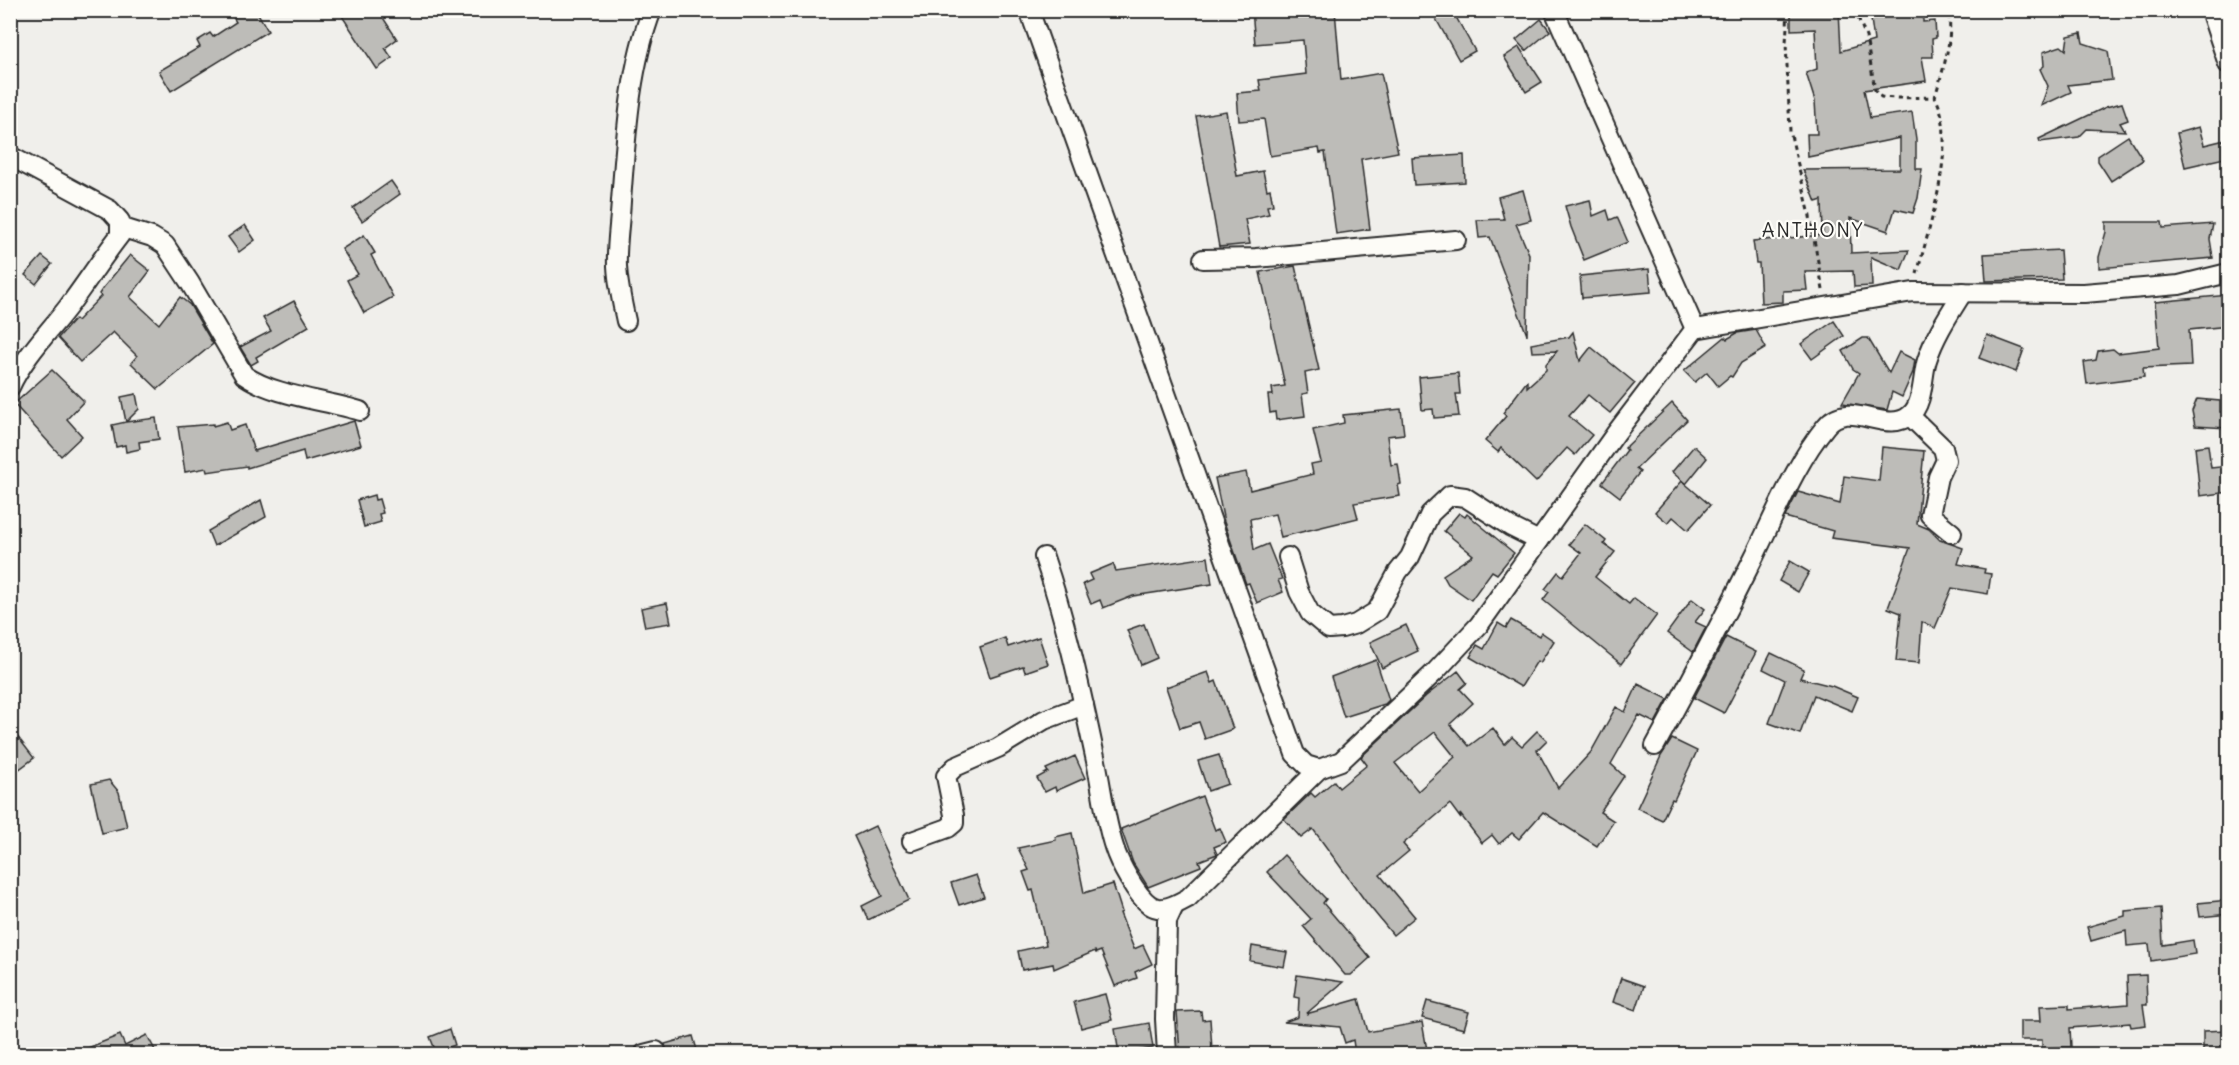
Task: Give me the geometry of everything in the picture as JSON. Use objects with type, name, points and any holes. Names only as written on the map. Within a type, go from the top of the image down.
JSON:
[{"type":"street","points":[[626,321],[617,264],[624,173],[635,78],[644,30],[652,10]]},
{"type":"street","points":[[1029,10],[1296,754],[1306,765],[1318,770]]},
{"type":"street","points":[[1554,10],[1695,329]]},
{"type":"street","points":[[2210,10],[2229,64]]},
{"type":"street","points":[[10,156],[110,210],[120,221],[120,235],[32,352],[10,387]]},
{"type":"street","points":[[120,227],[152,237],[165,245],[244,375],[254,382],[360,411]]},
{"type":"street","points":[[1203,259],[1256,258],[1456,240]]},
{"type":"street","points":[[1044,557],[1061,607],[1114,848],[1129,879],[1148,904],[1157,908],[1174,906],[1188,898],[1318,770],[1341,761],[1436,671],[1479,625],[1616,433],[1695,329],[1913,292],[2084,293],[2179,285],[2229,273]]},
{"type":"street","points":[[1655,746],[1708,649],[1796,473],[1827,424],[1839,416],[1854,414],[1892,422],[1905,420],[1910,416],[1918,399],[1930,352],[1963,292]]},
{"type":"street","points":[[1910,416],[1943,448],[1946,460],[1938,477],[1930,515],[1952,532]]},
{"type":"street","points":[[1288,557],[1299,592],[1310,613],[1329,629],[1356,624],[1377,611],[1391,589],[1398,572],[1410,557],[1430,514],[1450,495],[1465,497],[1502,522],[1539,541]]},
{"type":"street","points":[[912,841],[948,828],[954,823],[946,776],[955,767],[998,748],[1044,720],[1084,705]]},
{"type":"street","points":[[1167,1054],[1164,1019],[1167,921],[1174,906]]},
{"type":"path","points":[[1788,10],[1786,43],[1790,131],[1809,211],[1826,307]]},
{"type":"path","points":[[1855,10],[1866,37],[1875,90],[1881,97],[1935,97]]},
{"type":"path","points":[[1913,292],[1936,201],[1945,146],[1941,107],[1935,97],[1948,46],[1951,25],[1948,10]]},
{"type":"building","points":[[245,10],[256,10],[268,31],[171,91],[159,71],[200,47],[197,41],[210,33],[213,37],[236,22],[233,17]]},
{"type":"building","points":[[338,10],[378,10],[397,39],[385,48],[392,58],[377,69]]},
{"type":"building","points":[[1252,10],[1335,10],[1341,80],[1381,73],[1398,152],[1361,159],[1370,229],[1336,234],[1325,152],[1320,153],[1319,148],[1270,156],[1264,119],[1239,121],[1237,93],[1261,91],[1259,80],[1306,74],[1303,40],[1255,44]]},
{"type":"building","points":[[1431,10],[1452,10],[1475,51],[1459,60]]},
{"type":"building","points":[[1791,10],[1839,10],[1841,51],[1874,41],[1871,19],[1887,17],[1886,10],[1923,10],[1923,22],[1935,21],[1936,38],[1932,39],[1933,57],[1922,57],[1926,81],[1864,90],[1870,118],[1912,112],[1916,139],[1916,169],[1922,169],[1918,198],[1913,213],[1895,209],[1888,231],[1850,218],[1851,253],[1909,250],[1901,270],[1871,257],[1872,286],[1854,287],[1853,271],[1805,272],[1807,290],[1783,291],[1783,302],[1761,303],[1759,263],[1756,263],[1753,241],[1823,235],[1822,200],[1816,202],[1803,170],[1900,169],[1900,138],[1808,157],[1807,134],[1817,134],[1815,101],[1806,73],[1817,69],[1815,29],[1791,30]]},
{"type":"building","points":[[1541,19],[1550,31],[1526,51],[1516,40]]},
{"type":"building","points":[[2081,33],[2083,43],[2108,51],[2112,80],[2068,85],[2071,92],[2041,106],[2048,86],[2040,69],[2044,66],[2043,52],[2061,46],[2066,50],[2068,36]]},
{"type":"building","points":[[1519,47],[1542,82],[1526,92],[1504,57]]},
{"type":"building","points":[[2122,103],[2128,120],[2120,123],[2125,131],[2087,129],[2079,137],[2040,142],[2039,139],[2106,107]]},
{"type":"building","points":[[1226,111],[1237,176],[1263,171],[1273,205],[1267,206],[1269,214],[1245,219],[1250,244],[1219,247],[1196,116]]},
{"type":"building","points":[[2199,127],[2204,145],[2229,139],[2229,157],[2185,167],[2177,133]]},
{"type":"building","points":[[2128,136],[2143,160],[2111,181],[2098,161],[2098,156]]},
{"type":"building","points":[[1464,155],[1465,182],[1414,185],[1412,158]]},
{"type":"building","points":[[391,181],[400,194],[362,221],[353,208]]},
{"type":"building","points":[[1523,190],[1531,220],[1516,224],[1529,254],[1527,335],[1490,237],[1479,238],[1477,220],[1504,219],[1498,197]]},
{"type":"building","points":[[1590,200],[1593,216],[1607,210],[1610,220],[1617,217],[1628,242],[1584,260],[1565,206]]},
{"type":"building","points":[[2106,222],[2162,222],[2163,228],[2213,224],[2210,239],[2213,258],[2099,268]]},
{"type":"building","points":[[245,225],[255,240],[239,252],[228,237]]},
{"type":"building","points":[[364,235],[375,253],[371,255],[393,297],[364,313],[347,280],[358,274],[342,249]]},
{"type":"building","points":[[2060,250],[2062,279],[1986,281],[1984,254]]},
{"type":"building","points":[[130,255],[150,271],[130,297],[159,324],[180,297],[190,305],[213,344],[158,389],[131,363],[137,356],[113,332],[80,362],[58,338],[101,296],[99,294],[103,288]]},
{"type":"building","points":[[42,256],[52,264],[36,284],[25,275]]},
{"type":"building","points":[[1295,266],[1319,370],[1305,373],[1308,393],[1302,394],[1305,416],[1276,420],[1275,412],[1270,413],[1268,395],[1273,395],[1272,388],[1285,386],[1260,272]]},
{"type":"building","points":[[1649,269],[1651,292],[1582,298],[1580,276]]},
{"type":"building","points":[[2229,295],[2229,326],[2189,330],[2191,366],[2143,368],[2144,377],[2087,384],[2084,362],[2096,360],[2098,351],[2113,349],[2118,353],[2159,348],[2155,302]]},
{"type":"building","points":[[294,301],[309,326],[256,357],[258,361],[251,365],[240,347],[271,331],[263,318]]},
{"type":"building","points":[[1834,321],[1844,336],[1812,359],[1801,344]]},
{"type":"building","points":[[1756,330],[1766,348],[1741,363],[1732,377],[1730,376],[1718,386],[1707,372],[1695,382],[1684,371],[1725,337],[1727,339],[1737,333]]},
{"type":"building","points":[[1573,332],[1580,361],[1591,347],[1635,383],[1610,413],[1588,395],[1569,416],[1592,435],[1575,455],[1567,448],[1536,482],[1501,448],[1498,452],[1485,441],[1506,416],[1503,413],[1527,381],[1527,387],[1546,370],[1546,364],[1557,351],[1532,352],[1531,344],[1569,337]]},
{"type":"building","points":[[1987,335],[2024,349],[2016,372],[1979,358]]},
{"type":"building","points":[[1863,338],[1868,338],[1889,373],[1899,352],[1915,360],[1913,372],[1902,397],[1892,392],[1887,410],[1842,403],[1859,373],[1853,369],[1843,351]]},
{"type":"building","points":[[52,370],[84,401],[67,419],[82,436],[61,456],[14,404]]},
{"type":"building","points":[[1458,373],[1460,394],[1456,394],[1459,416],[1434,418],[1433,409],[1422,410],[1419,377]]},
{"type":"building","points":[[136,394],[139,409],[126,422],[121,397]]},
{"type":"building","points":[[2197,399],[2220,401],[2220,412],[2228,412],[2227,428],[2195,426],[2192,411]]},
{"type":"building","points":[[1672,403],[1687,420],[1636,469],[1640,472],[1620,497],[1602,483],[1627,450],[1625,448]]},
{"type":"building","points":[[1401,409],[1404,434],[1387,436],[1391,465],[1398,464],[1400,496],[1354,503],[1358,518],[1281,537],[1275,514],[1250,519],[1254,550],[1268,544],[1282,579],[1278,580],[1283,592],[1257,603],[1249,583],[1246,584],[1224,522],[1215,478],[1246,472],[1250,490],[1313,474],[1311,464],[1321,462],[1313,430],[1344,423],[1343,415]]},
{"type":"building","points":[[156,418],[159,439],[139,442],[140,449],[126,452],[125,445],[116,447],[112,425]]},
{"type":"building","points":[[354,421],[361,445],[305,461],[303,451],[247,468],[247,466],[207,472],[206,468],[185,472],[178,427],[213,424],[213,426],[227,422],[230,430],[245,425],[254,451]]},
{"type":"building","points":[[2208,445],[2211,468],[2229,466],[2229,492],[2200,496],[2195,447]]},
{"type":"building","points":[[1694,446],[1707,458],[1686,484],[1672,472]]},
{"type":"building","points":[[1882,447],[1924,451],[1917,524],[1929,529],[1940,540],[1963,548],[1958,564],[1985,569],[1984,573],[1991,574],[1988,594],[1952,588],[1935,628],[1922,622],[1919,663],[1896,661],[1901,613],[1888,608],[1910,548],[1831,538],[1833,531],[1785,517],[1798,492],[1840,504],[1844,476],[1879,481]]},
{"type":"building","points":[[1682,481],[1710,505],[1688,530],[1673,517],[1668,523],[1655,512]]},
{"type":"building","points":[[374,495],[375,500],[379,499],[383,513],[379,514],[381,522],[364,527],[357,500]]},
{"type":"building","points":[[261,500],[266,517],[214,546],[208,531]]},
{"type":"building","points":[[1459,513],[1465,517],[1467,514],[1514,553],[1497,574],[1492,571],[1471,600],[1448,584],[1443,575],[1473,555],[1444,531]]},
{"type":"building","points":[[1585,524],[1606,541],[1604,544],[1615,552],[1595,577],[1629,604],[1634,598],[1657,615],[1621,664],[1543,600],[1549,592],[1545,589],[1558,572],[1563,576],[1581,553],[1569,544]]},
{"type":"building","points":[[1208,557],[1212,584],[1133,596],[1103,608],[1100,600],[1091,604],[1083,584],[1092,580],[1089,574],[1113,564],[1116,571]]},
{"type":"building","points":[[1790,561],[1809,572],[1798,592],[1779,581]]},
{"type":"building","points":[[1692,599],[1705,609],[1695,622],[1706,627],[1693,652],[1667,633]]},
{"type":"building","points":[[667,603],[671,623],[645,627],[641,608]]},
{"type":"building","points":[[1511,620],[1539,636],[1541,632],[1554,641],[1540,663],[1537,661],[1521,687],[1470,657],[1477,645],[1484,649],[1498,623],[1506,628]]},
{"type":"building","points":[[1144,624],[1157,658],[1141,665],[1127,630]]},
{"type":"building","points":[[1406,625],[1418,651],[1382,668],[1370,642]]},
{"type":"building","points":[[1039,637],[1048,664],[1025,672],[1023,666],[990,677],[980,647],[1005,638],[1008,647]]},
{"type":"building","points":[[1726,637],[1756,652],[1724,713],[1694,698]]},
{"type":"building","points":[[1771,653],[1804,669],[1800,678],[1832,686],[1858,697],[1852,711],[1814,695],[1800,734],[1769,723],[1785,680],[1763,669]]},
{"type":"building","points":[[1376,660],[1389,700],[1385,704],[1344,717],[1331,677]]},
{"type":"building","points":[[1458,671],[1467,683],[1460,689],[1473,703],[1450,724],[1469,746],[1493,728],[1505,744],[1512,737],[1522,746],[1537,731],[1547,740],[1537,750],[1558,788],[1591,752],[1616,707],[1625,712],[1638,684],[1668,699],[1655,723],[1639,715],[1611,764],[1624,776],[1600,812],[1614,821],[1597,846],[1543,812],[1519,839],[1512,833],[1499,844],[1492,835],[1482,843],[1450,804],[1403,844],[1409,851],[1380,875],[1415,917],[1393,935],[1313,829],[1301,838],[1284,819],[1311,793],[1315,797],[1334,781],[1339,788],[1367,765],[1361,757],[1426,696]],"holes":[[[1435,732],[1455,757],[1418,791],[1395,763]]]},
{"type":"building","points":[[1208,672],[1212,683],[1216,681],[1233,729],[1205,739],[1199,722],[1180,728],[1166,687]]},
{"type":"building","points":[[10,727],[34,758],[10,776]]},
{"type":"building","points":[[1672,739],[1697,751],[1662,820],[1637,808],[1661,756]]},
{"type":"building","points":[[1219,755],[1228,784],[1208,791],[1198,761]]},
{"type":"building","points":[[1075,756],[1085,778],[1056,791],[1055,787],[1045,792],[1037,778],[1048,772],[1046,769]]},
{"type":"building","points":[[109,780],[119,792],[127,827],[102,833],[91,784]]},
{"type":"building","points":[[1202,796],[1215,830],[1220,828],[1226,842],[1214,847],[1217,854],[1199,861],[1201,866],[1148,887],[1133,863],[1121,829]]},
{"type":"building","points":[[875,826],[909,900],[868,920],[862,906],[882,896],[854,836]]},
{"type":"building","points":[[1072,833],[1084,893],[1113,884],[1122,912],[1120,913],[1134,949],[1143,945],[1152,964],[1135,972],[1137,978],[1115,986],[1101,951],[1096,953],[1095,951],[1054,969],[1053,964],[1022,970],[1018,951],[1046,945],[1033,890],[1030,891],[1023,872],[1029,870],[1018,848],[1056,840],[1055,837]]},
{"type":"building","points":[[1284,855],[1326,899],[1323,903],[1370,958],[1351,975],[1345,975],[1303,926],[1311,919],[1267,872]]},
{"type":"building","points":[[976,875],[984,897],[959,905],[951,883]]},
{"type":"building","points":[[2229,900],[2229,914],[2200,917],[2198,903]]},
{"type":"building","points":[[2161,908],[2163,945],[2193,940],[2195,954],[2151,961],[2149,944],[2127,946],[2126,931],[2091,941],[2087,927],[2125,916],[2125,911]]},
{"type":"building","points":[[1252,946],[1287,952],[1284,967],[1250,961]]},
{"type":"building","points":[[1297,975],[1343,982],[1306,1014],[1359,999],[1368,1032],[1422,1022],[1427,1050],[1403,1054],[1355,1054],[1353,1040],[1345,1043],[1340,1027],[1284,1022],[1298,1017],[1299,998],[1294,997]]},
{"type":"building","points":[[2146,975],[2147,1005],[2143,1005],[2146,1025],[2131,1027],[2130,1023],[2070,1028],[2071,1047],[2042,1048],[2042,1040],[2020,1040],[2020,1021],[2041,1021],[2040,1006],[2069,1005],[2069,1009],[2128,1004],[2127,976]]},
{"type":"building","points":[[1621,978],[1644,986],[1636,1010],[1613,1002]]},
{"type":"building","points":[[1105,994],[1112,1020],[1081,1028],[1074,1002]]},
{"type":"building","points":[[1427,1001],[1469,1012],[1464,1029],[1422,1018]]},
{"type":"building","points":[[1201,1011],[1202,1020],[1210,1019],[1212,1050],[1180,1053],[1177,1012]]},
{"type":"building","points":[[1149,1023],[1153,1048],[1119,1054],[1115,1029]]},
{"type":"building","points":[[450,1029],[455,1045],[436,1052],[430,1037]]},
{"type":"building","points":[[2229,1030],[2229,1053],[2203,1054],[2203,1031]]},
{"type":"building","points":[[120,1035],[125,1046],[147,1035],[157,1054],[73,1054]]},
{"type":"building","points":[[693,1036],[697,1050],[682,1054],[667,1054],[665,1044]]},
{"type":"district","name":"ANTHONY","points":[[1813,230]]}]
